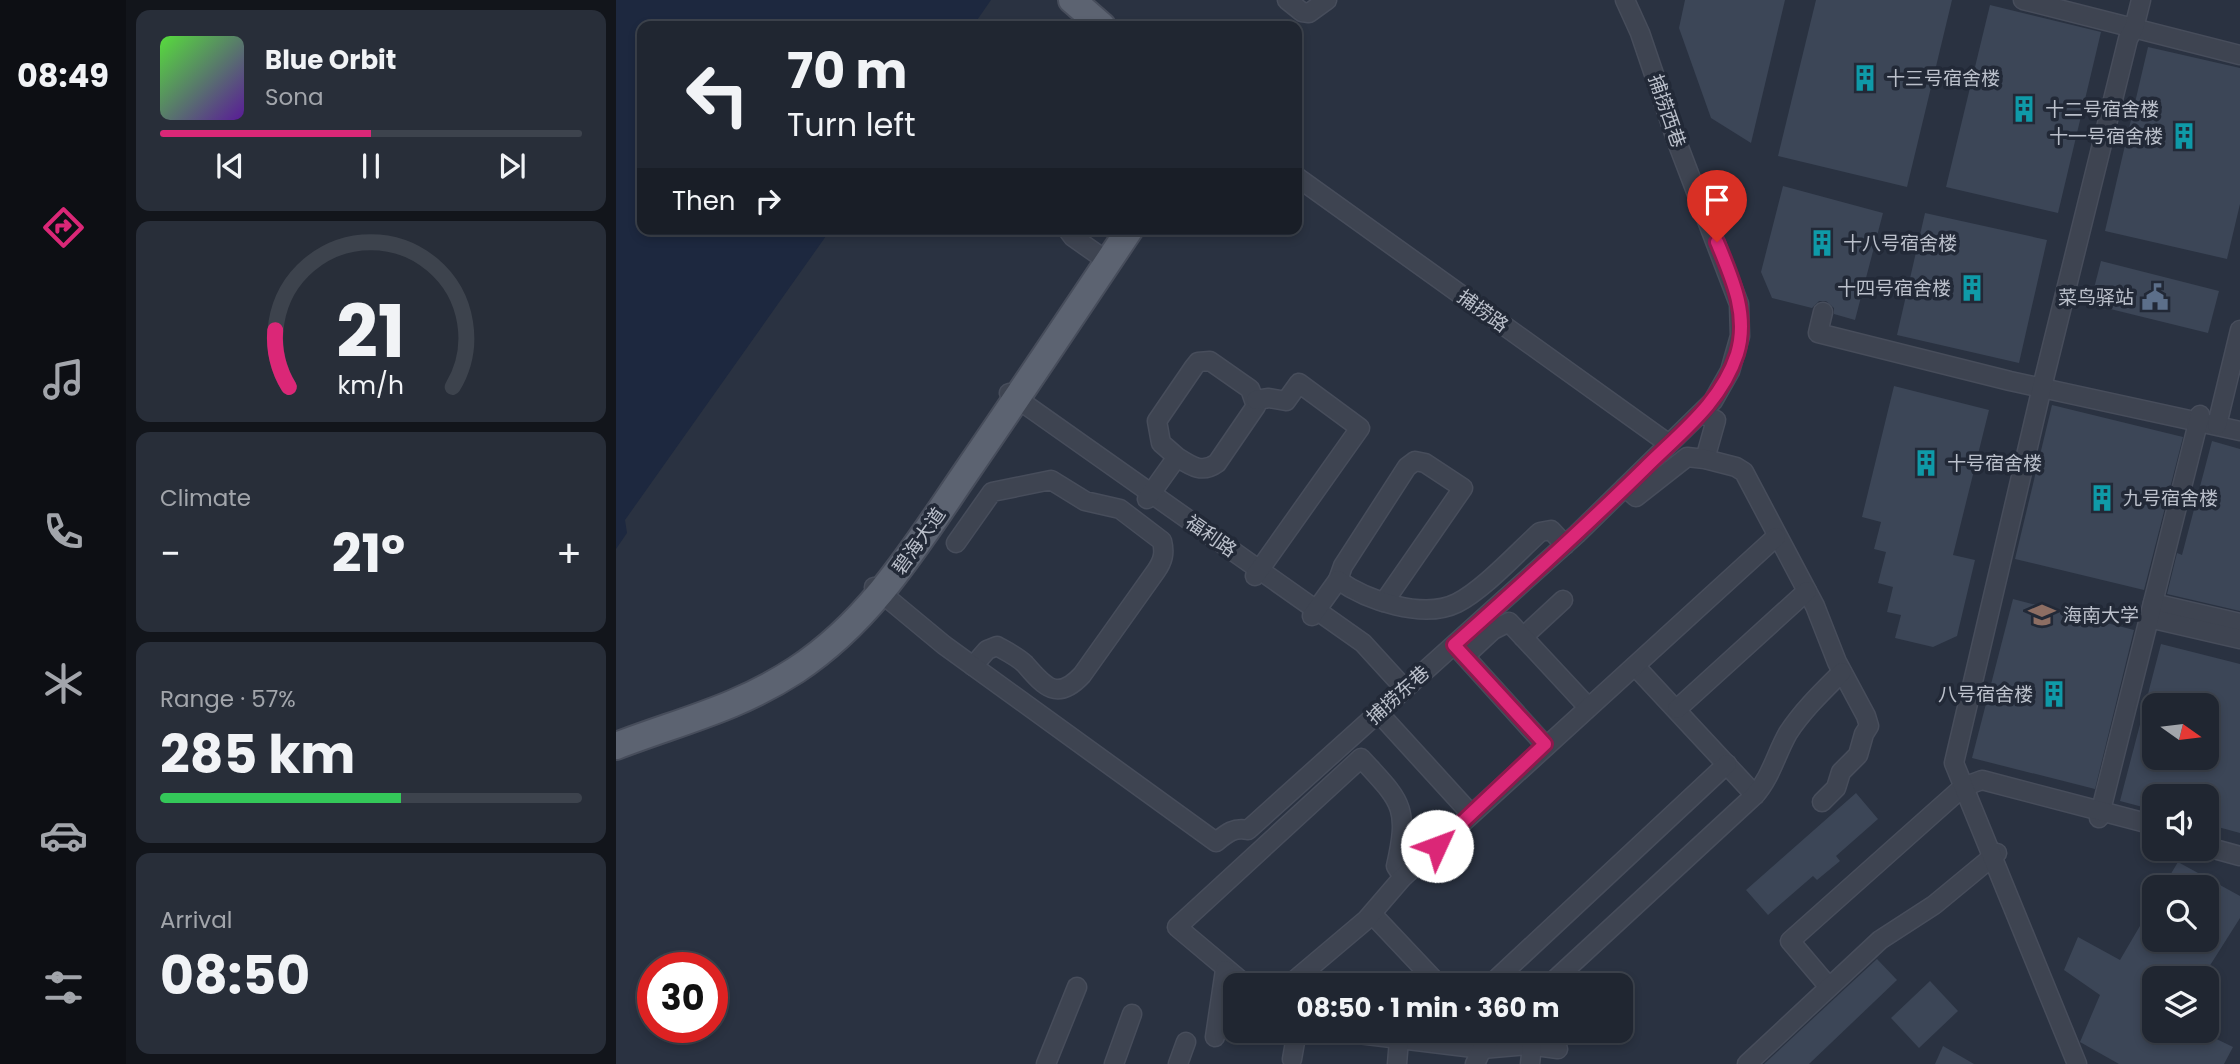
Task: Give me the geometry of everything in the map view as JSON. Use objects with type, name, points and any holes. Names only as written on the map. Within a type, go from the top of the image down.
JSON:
[{"type":"main road","points":[[1059,0],[1082,21]]},
{"type":"main road","points":[[1072,0],[1095,21]]},
{"type":"main road","name":"碧海大道","points":[[1011,399],[1114,235]]},
{"type":"main road","name":"碧海大道","points":[[616,746],[701,718],[748,698],[794,672],[831,644],[877,591],[1126,235]]},
{"type":"main road","name":"碧海大道","points":[[616,731],[685,710],[750,682],[822,638],[877,591]]},
{"type":"street","points":[[1287,0],[1302,12],[1309,13],[1327,0]]},
{"type":"street","name":"捕捞西巷","points":[[1625,0],[1640,33],[1677,142],[1739,304],[1742,321],[1737,353],[1722,388],[1701,414],[1669,444]]},
{"type":"street","points":[[2023,0],[2240,45]]},
{"type":"street","points":[[2064,0],[2240,55]]},
{"type":"street","points":[[2139,24],[2141,0]]},
{"type":"street","points":[[2084,1064],[1954,763],[2002,575],[2128,39],[2139,24],[2148,0]]},
{"type":"street","name":"捕捞路","points":[[1302,181],[1669,444]]},
{"type":"street","points":[[1072,235],[1100,256]]},
{"type":"street","points":[[1820,324],[2047,386],[2227,424]]},
{"type":"street","points":[[2227,424],[2240,330]]},
{"type":"street","points":[[2227,424],[2240,359]]},
{"type":"street","points":[[1210,360],[1245,384],[1256,400],[1256,406],[1211,468],[1198,469],[1177,457],[1161,443],[1157,421],[1198,362],[1210,360]]},
{"type":"street","points":[[1256,400],[1269,398],[1286,401],[1299,383],[1360,428],[1257,572]]},
{"type":"street","name":"福利路","points":[[1011,399],[1314,613],[1363,643],[1402,691]]},
{"type":"street","points":[[1701,414],[1716,420],[1705,459]]},
{"type":"street","points":[[2100,814],[2199,418]]},
{"type":"street","name":"捕捞东巷","points":[[991,677],[1216,842],[1238,828],[1248,830],[1402,691],[1460,650],[1669,444]]},
{"type":"street","points":[[1149,496],[1177,457]]},
{"type":"street","points":[[1625,488],[1636,497],[1687,457],[1705,459],[1744,472],[1776,537],[1807,591],[1869,726],[1858,755],[1841,772],[1836,788],[1822,802]]},
{"type":"street","points":[[1314,613],[1338,580],[1343,566],[1407,467],[1415,461],[1425,463],[1462,488],[1384,602]]},
{"type":"street","points":[[877,591],[922,629],[991,677],[1002,663],[1008,661],[1051,687],[1068,688],[1160,565],[1164,549],[1162,541],[1120,509],[1085,501],[1051,480],[996,489],[983,502],[956,542]]},
{"type":"street","points":[[1338,580],[1359,593],[1384,602],[1413,608],[1446,608],[1471,593],[1540,532],[1550,530],[1564,545]]},
{"type":"street","points":[[1303,973],[1372,914],[1403,877],[1545,744],[1776,537]]},
{"type":"street","points":[[1676,709],[1807,591]]},
{"type":"street","points":[[1523,637],[1563,600]]},
{"type":"street","points":[[2151,610],[2240,623]]},
{"type":"street","points":[[2151,610],[2240,639]]},
{"type":"street","points":[[1545,744],[1460,650],[1509,622],[1588,707]]},
{"type":"street","points":[[973,666],[990,648],[997,646],[1025,664],[1029,672]]},
{"type":"street","points":[[1635,666],[1755,795]]},
{"type":"street","points":[[1562,973],[1755,795],[1764,785],[1794,724],[1842,672]]},
{"type":"street","points":[[1378,712],[1471,814]]},
{"type":"street","points":[[1342,744],[1358,761]]},
{"type":"street","points":[[1230,973],[1177,927],[1361,758],[1396,796],[1401,808],[1402,834],[1396,866],[1403,877]]},
{"type":"street","points":[[1503,973],[1727,764]]},
{"type":"street","points":[[1829,987],[1790,941],[1947,803],[1968,791],[1984,790],[2100,814],[2142,828]]},
{"type":"street","points":[[2121,820],[2142,823]]},
{"type":"street","points":[[2219,842],[2240,848]]},
{"type":"street","points":[[2219,850],[2240,856]]},
{"type":"street","points":[[1747,1064],[1880,940],[1934,905],[1994,855]]},
{"type":"street","points":[[1372,914],[1428,973]]},
{"type":"street","points":[[1215,1037],[1226,970]]},
{"type":"street","points":[[2045,978],[2077,1064]]},
{"type":"street","points":[[1046,1064],[1077,986]]},
{"type":"street","points":[[1114,1064],[1132,1014]]},
{"type":"street","points":[[1178,1064],[1186,1042]]},
{"type":"street","points":[[1292,1059],[1295,1043]]},
{"type":"street","points":[[1397,1064],[1399,1043]]},
{"type":"street","points":[[1502,1043],[1558,1049]]},
{"type":"street","points":[[1530,1064],[1532,1045]]},
{"type":"water","points":[[616,0],[991,0],[976,21],[637,21],[637,235],[827,235],[625,520],[627,533],[616,549]]},
{"type":"building","points":[[1685,0],[1785,0],[1751,143],[1711,118],[1679,28]]},
{"type":"building","name":"十三号宿舍楼","points":[[1816,0],[1952,0],[1907,187],[1778,156]]},
{"type":"building","name":"十二号宿舍楼","points":[[1990,5],[2101,32],[2058,213],[1946,187]]},
{"type":"building","name":"十一号宿舍楼","points":[[2148,47],[2240,68],[2240,204],[2227,259],[2105,231]]},
{"type":"building","name":"十八号宿舍楼","points":[[1783,186],[1883,213],[1855,320],[1834,314],[1834,308],[1826,301],[1819,301],[1812,308],[1772,298],[1761,272]]},
{"type":"building","name":"十四号宿舍楼","points":[[1925,213],[2047,240],[2019,363],[1897,335]]},
{"type":"building","name":"菜鸟驿站","points":[[2101,261],[2219,291],[2208,333],[2090,304]]},
{"type":"building","name":"十号宿舍楼","points":[[1894,386],[1989,410],[1953,555],[1975,560],[1957,636],[1933,647],[1895,638],[1901,615],[1887,612],[1893,587],[1878,583],[1886,552],[1874,549],[1881,522],[1862,517]]},
{"type":"building","name":"九号宿舍楼","points":[[2052,405],[2183,437],[2144,590],[2015,559]]},
{"type":"building","points":[[2212,441],[2240,449],[2240,611],[2167,594],[2177,553],[2182,555]]},
{"type":"building","name":"八号宿舍楼","points":[[2013,599],[2134,630],[2095,789],[1972,758]]},
{"type":"building","points":[[2161,644],[2240,664],[2240,833],[2219,827],[2219,784],[2142,784],[2142,807],[2120,801],[2142,717],[2142,770],[2219,770],[2219,693],[2148,693]]},
{"type":"building","points":[[1856,793],[1878,819],[1836,856],[1840,861],[1817,880],[1813,876],[1768,915],[1746,890]]},
{"type":"building","points":[[2178,862],[2202,875],[2170,875]]},
{"type":"building","points":[[2219,884],[2240,896],[2240,918],[2219,951]]},
{"type":"building","points":[[2142,922],[2142,952],[2218,952],[2210,966],[2142,966],[2142,1043],[2219,1043],[2219,1040],[2233,1047],[2224,1064],[2119,1064],[2080,1042],[2100,995],[2064,970],[2078,937],[2120,960]]},
{"type":"building","points":[[1877,959],[1897,980],[1809,1064],[1764,1064]]},
{"type":"building","points":[[1930,981],[1958,1011],[1919,1048],[1891,1018]]},
{"type":"building","points":[[1943,1046],[1974,1064],[1935,1064]]},
{"type":"place","name":"十三号宿舍楼","points":[[1865,78]]},
{"type":"place","name":"十二号宿舍楼","points":[[2024,109]]},
{"type":"place","name":"十一号宿舍楼","points":[[2184,136]]},
{"type":"place","name":"十八号宿舍楼","points":[[1822,243]]},
{"type":"place","name":"十四号宿舍楼","points":[[1972,288]]},
{"type":"place","name":"菜鸟驿站","points":[[2155,297]]},
{"type":"place","name":"十号宿舍楼","points":[[1926,463]]},
{"type":"place","name":"九号宿舍楼","points":[[2102,498]]},
{"type":"place","name":"海南大学","points":[[2042,615]]},
{"type":"place","name":"八号宿舍楼","points":[[2054,694]]},
{"type":"route","points":[[1437,846],[1545,744],[1454,645],[1577,534],[1701,414],[1722,388],[1737,353],[1742,321],[1734,287],[1717,242]]}]
